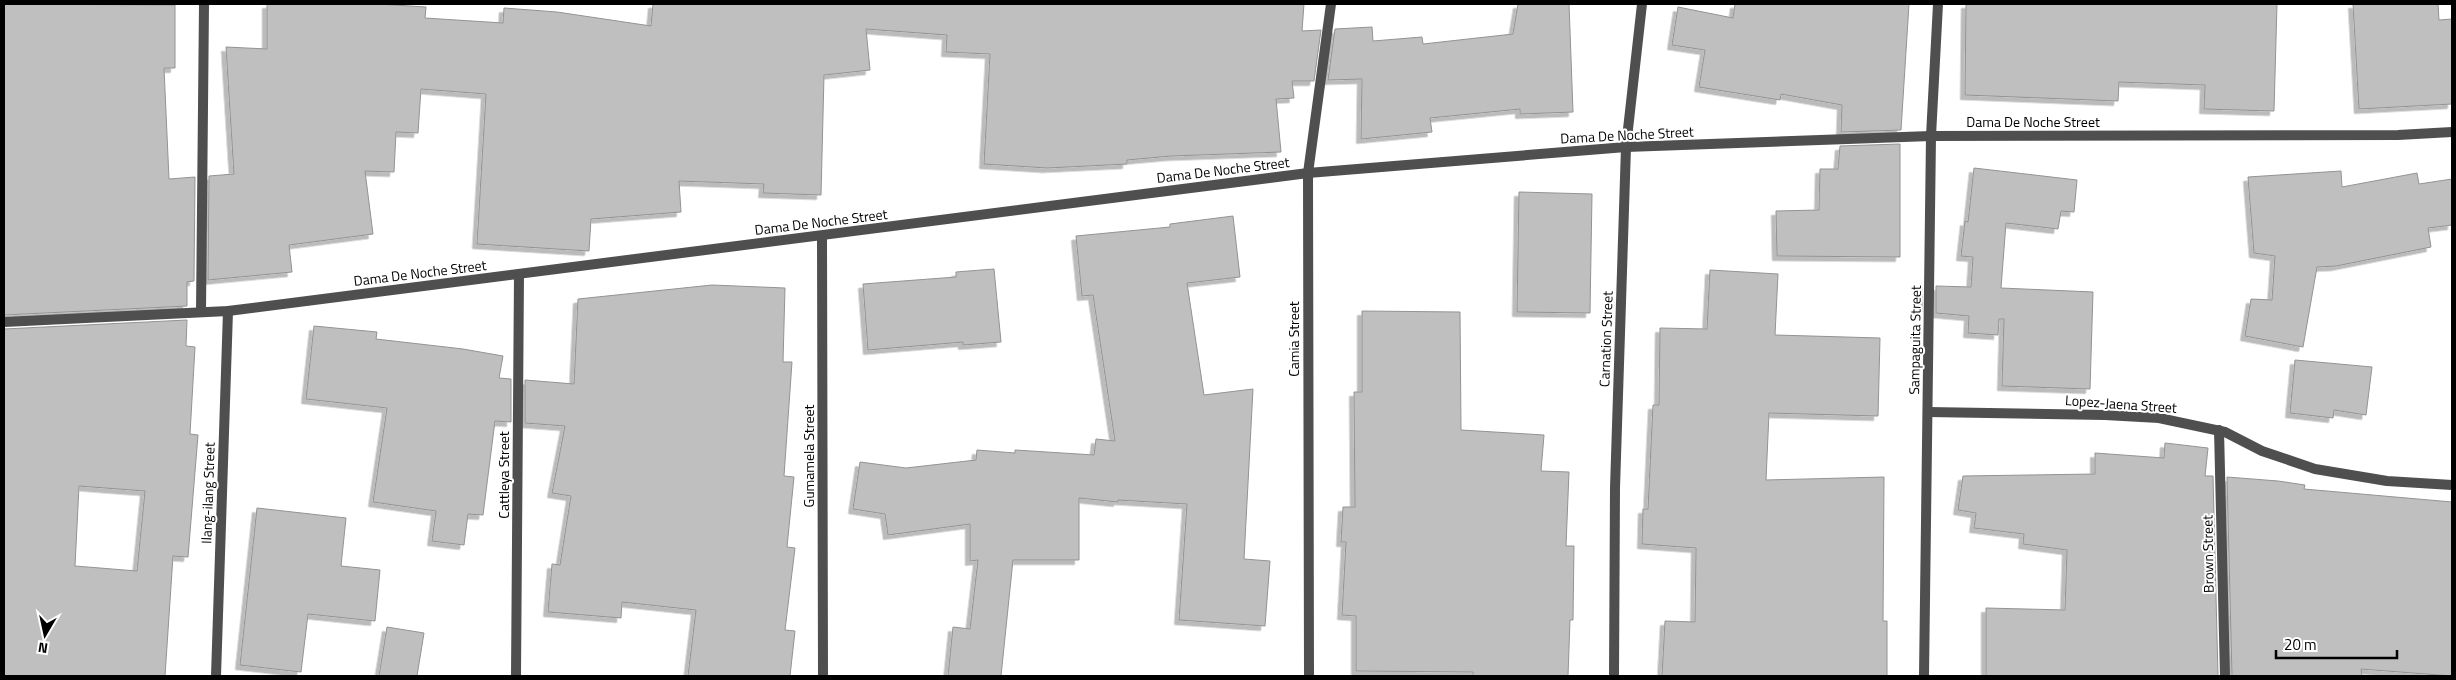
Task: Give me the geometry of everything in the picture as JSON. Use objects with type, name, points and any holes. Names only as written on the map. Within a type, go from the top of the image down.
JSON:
[{"type":"street","points":[[201,312],[204,4]]},
{"type":"street","name":"Camia Street","points":[[1309,676],[1308,173],[1332,4]]},
{"type":"street","name":"Carnation Street","points":[[1614,676],[1615,488],[1626,146],[1642,4]]},
{"type":"street","name":"Sampaguita Street","points":[[1924,676],[1932,136],[1938,4]]},
{"type":"street","name":"Dama De Noche Street","points":[[4,322],[228,311],[1308,173],[1626,146],[1932,136],[2398,135],[2452,132]]},
{"type":"street","name":"Gumamela Street","points":[[822,236],[823,676]]},
{"type":"street","name":"Cattleya Street","points":[[516,676],[519,274]]},
{"type":"street","name":"Ilang-ilang Street","points":[[216,676],[228,311]]},
{"type":"street","name":"Lopez-Jaena Street","points":[[1928,412],[2105,415],[2159,418],[2219,430],[2262,451],[2314,469],[2387,481],[2452,485]]},
{"type":"street","name":"Brown Street","points":[[2219,430],[2225,676]]},
{"type":"building","points":[[4,4],[175,5],[175,68],[164,68],[169,179],[195,177],[194,281],[187,282],[187,306],[4,315]]},
{"type":"building","points":[[267,4],[378,4],[426,7],[425,18],[503,23],[504,8],[557,12],[651,26],[653,4],[1304,4],[1302,31],[1321,30],[1314,81],[1292,81],[1294,98],[1276,99],[1281,152],[1171,156],[1127,160],[1127,164],[1047,168],[984,164],[990,54],[946,52],[947,35],[866,29],[870,70],[824,75],[821,195],[763,193],[764,184],[679,181],[681,212],[591,219],[589,251],[477,244],[486,94],[421,89],[418,133],[396,132],[394,172],[365,171],[373,234],[289,245],[292,272],[208,280],[209,176],[234,174],[226,47],[267,49]]},
{"type":"building","points":[[1518,4],[1569,4],[1573,112],[1520,114],[1520,109],[1430,118],[1432,132],[1361,139],[1362,79],[1328,80],[1335,29],[1372,27],[1373,41],[1422,37],[1423,44],[1513,34]]},
{"type":"building","points":[[1735,4],[1909,4],[1901,130],[1841,132],[1842,105],[1781,94],[1780,100],[1699,87],[1705,50],[1672,45],[1678,7],[1733,18]]},
{"type":"building","points":[[1966,4],[2277,4],[2274,111],[2204,109],[2205,85],[2119,82],[2118,101],[1965,95]]},
{"type":"building","points":[[2353,4],[2438,4],[2439,20],[2452,19],[2452,104],[2359,109]]},
{"type":"building","points":[[1900,144],[1900,257],[1777,256],[1776,211],[1819,210],[1820,169],[1838,169],[1840,146]]},
{"type":"building","points":[[1974,168],[2077,180],[2074,212],[2061,211],[2058,229],[2006,223],[2001,288],[2093,292],[2090,389],[2002,386],[2004,319],[1999,319],[1998,335],[1968,333],[1969,316],[1936,313],[1936,286],[1971,287],[1973,257],[1961,256],[1965,221],[1968,222]]},
{"type":"building","points":[[2341,171],[2342,187],[2417,173],[2419,184],[2452,179],[2452,225],[2428,228],[2431,247],[2336,266],[2317,267],[2303,347],[2245,336],[2251,299],[2272,300],[2275,256],[2254,253],[2248,177]]},
{"type":"building","points":[[1519,192],[1592,194],[1590,313],[1517,312]]},
{"type":"building","points":[[1233,216],[1240,277],[1187,283],[1204,395],[1253,389],[1244,559],[1270,561],[1265,626],[1179,620],[1187,504],[1118,500],[1118,502],[1079,498],[1079,560],[1013,560],[1001,676],[948,676],[953,627],[970,629],[978,560],[970,561],[970,524],[888,535],[885,514],[853,509],[860,462],[906,468],[976,460],[977,450],[1015,453],[1015,450],[1094,455],[1096,439],[1115,441],[1093,295],[1082,296],[1076,236],[1170,227],[1170,224]]},
{"type":"building","points":[[994,269],[1001,342],[963,345],[963,342],[868,350],[863,284],[956,277],[956,272]]},
{"type":"building","points":[[1710,270],[1778,274],[1775,335],[1880,338],[1878,416],[1769,413],[1766,480],[1884,477],[1883,621],[1887,621],[1887,676],[1662,676],[1665,621],[1695,622],[1696,548],[1642,544],[1643,509],[1648,509],[1653,405],[1659,405],[1660,328],[1707,329]]},
{"type":"building","points":[[712,285],[785,288],[783,362],[792,362],[784,476],[794,477],[787,547],[795,548],[785,630],[795,631],[790,676],[688,676],[696,610],[622,602],[621,618],[548,612],[552,564],[560,565],[571,496],[552,493],[565,426],[525,423],[525,380],[574,384],[578,299]]},
{"type":"building","points":[[1921,285],[1922,312],[1919,312]]},
{"type":"building","points":[[1362,311],[1460,312],[1461,430],[1544,435],[1541,471],[1569,472],[1566,546],[1574,546],[1573,620],[1570,620],[1568,676],[1473,676],[1473,672],[1356,671],[1356,616],[1342,615],[1346,542],[1341,542],[1343,507],[1355,507],[1354,392],[1362,392]]},
{"type":"building","points":[[187,320],[186,346],[195,347],[190,434],[198,435],[188,557],[173,556],[165,676],[4,676],[4,329]],"holes":[[[79,486],[145,491],[137,571],[75,566]]]},
{"type":"building","points":[[314,326],[377,332],[376,339],[463,349],[503,356],[499,378],[511,379],[511,422],[495,421],[483,515],[468,514],[464,545],[432,541],[436,511],[373,502],[387,408],[306,399]]},
{"type":"building","points":[[2295,360],[2372,367],[2366,415],[2334,410],[2333,418],[2290,413]]},
{"type":"building","points":[[2165,443],[2208,448],[2205,476],[2213,476],[2218,676],[1986,676],[1986,608],[2065,610],[2067,550],[2023,544],[2024,534],[1974,528],[1976,513],[1958,510],[1963,476],[2095,474],[2095,453],[2164,458]]},
{"type":"building","points":[[2227,477],[2305,485],[2304,489],[2452,502],[2452,676],[2361,669],[2362,676],[2232,676]]},
{"type":"building","points":[[257,508],[346,518],[341,566],[380,570],[375,621],[308,614],[301,672],[240,665]]},
{"type":"building","points":[[387,627],[424,633],[417,676],[379,676]]}]
